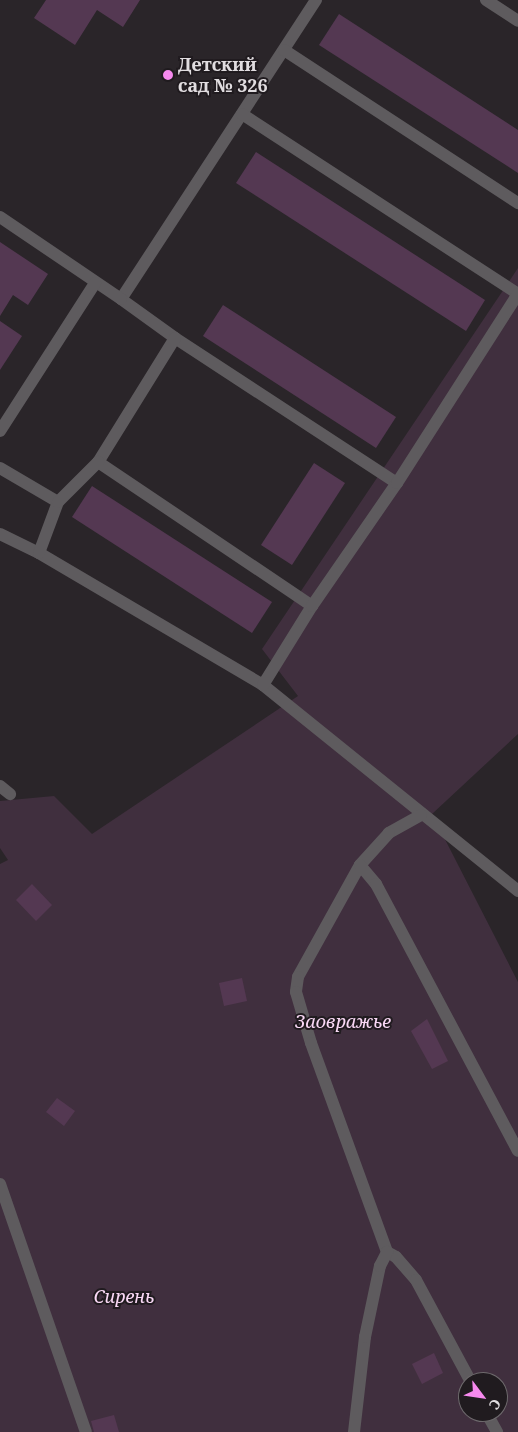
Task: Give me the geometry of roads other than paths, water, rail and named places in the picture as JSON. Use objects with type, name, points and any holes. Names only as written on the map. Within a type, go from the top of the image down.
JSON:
[{"type":"street","points":[[121,299],[316,0]]},
{"type":"street","points":[[486,0],[518,21]]},
{"type":"street","points":[[284,50],[518,203]]},
{"type":"street","points":[[242,114],[518,294],[397,483],[312,606],[263,685]]},
{"type":"street","points":[[0,217],[175,338],[397,483]]},
{"type":"street","points":[[0,431],[95,283]]},
{"type":"street","points":[[39,553],[58,502],[98,462],[175,338]]},
{"type":"street","points":[[98,462],[312,606]]},
{"type":"street","points":[[0,468],[58,502]]},
{"type":"street","points":[[0,534],[39,553],[263,685],[316,725],[421,815],[518,891]]},
{"type":"street","points":[[0,786],[10,794]]},
{"type":"street","points":[[421,815],[389,833],[360,865],[298,977],[296,992],[311,1043],[387,1252],[396,1257],[416,1280],[466,1372]]},
{"type":"street","points":[[360,865],[376,884],[518,1151]]},
{"type":"street","points":[[0,1184],[86,1432]]},
{"type":"street","points":[[354,1432],[365,1337],[380,1266],[387,1252]]},
{"type":"place","name":"Детский сад № 326","points":[[168,75]]},
{"type":"park label","name":"Заовражье","points":[[343,1021]]},
{"type":"park label","name":"Сирень","points":[[124,1296]]}]
